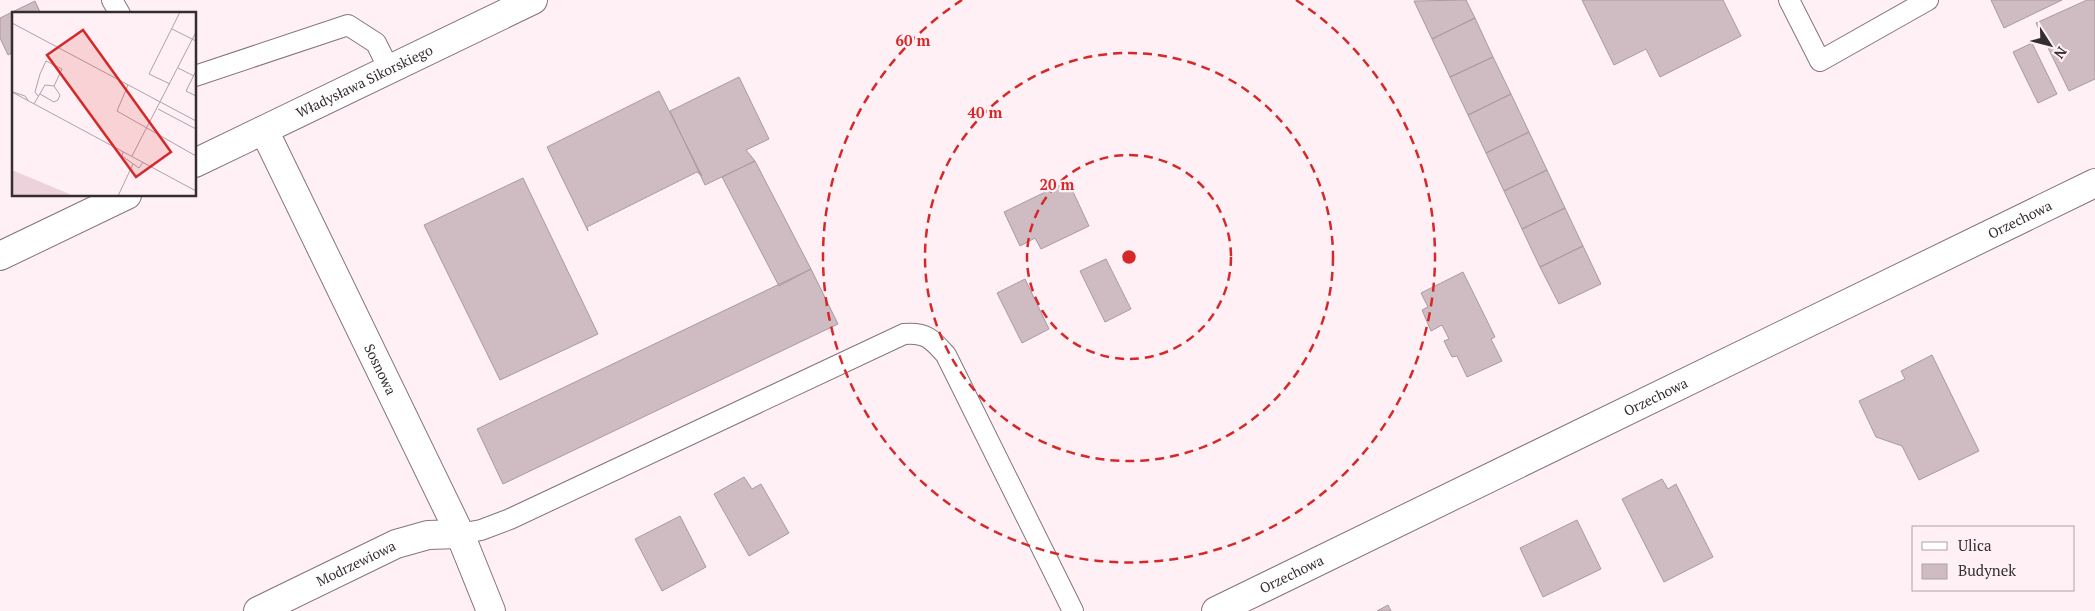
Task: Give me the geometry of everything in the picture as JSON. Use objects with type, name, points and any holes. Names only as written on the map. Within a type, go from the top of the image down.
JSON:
[{"type":"street","name":"Władysława Sikorskiego","points":[[196,163],[532,0]]},
{"type":"street","name":"Sosnowa","points":[[264,130],[460,534],[491,611]]},
{"type":"street","name":"Orzechowa","points":[[1216,611],[2095,183]]},
{"type":"street","points":[[0,256],[116,198]]},
{"type":"street","name":"Modrzewiowa","points":[[258,611],[396,544],[428,535],[460,534]]},
{"type":"lane","points":[[112,0],[119,12]]},
{"type":"lane","points":[[1789,0],[1820,61],[1928,0]]},
{"type":"lane","points":[[196,76],[348,25],[376,43],[389,69]]},
{"type":"lane","points":[[460,534],[481,530],[510,519],[895,338],[904,334],[916,333],[927,336],[946,355],[1073,611]]},
{"type":"building","points":[[1466,0],[1475,18],[1432,39],[1414,1]]},
{"type":"building","points":[[1582,0],[1723,0],[1741,36],[1660,77],[1646,49],[1614,65]]},
{"type":"building","points":[[1991,0],[2062,0],[2004,28]]},
{"type":"building","points":[[2087,0],[2095,0],[2095,79],[2069,91],[2036,23]]},
{"type":"building","points":[[35,1],[40,12],[12,12]]},
{"type":"building","points":[[12,12],[12,53],[8,55],[0,38],[0,18]]},
{"type":"building","points":[[1475,18],[1493,57],[1450,77],[1432,39]]},
{"type":"building","points":[[2032,43],[2057,94],[2038,103],[2013,52]]},
{"type":"building","points":[[1493,57],[1511,94],[1468,115],[1450,77]]},
{"type":"building","points":[[739,77],[769,139],[746,150],[755,161],[705,185],[670,111]]},
{"type":"building","points":[[659,91],[702,176],[697,172],[587,227],[588,231],[547,147]]},
{"type":"building","points":[[1511,94],[1529,132],[1486,153],[1468,115]]},
{"type":"building","points":[[1529,132],[1547,170],[1504,191],[1486,153]]},
{"type":"building","points":[[755,161],[811,269],[779,286],[722,177]]},
{"type":"building","points":[[1547,170],[1565,208],[1522,229],[1504,191]]},
{"type":"building","points":[[523,178],[598,334],[500,380],[424,225]]},
{"type":"building","points":[[1068,181],[1089,226],[1041,249],[1035,238],[1020,246],[1004,212]]},
{"type":"building","points":[[1565,208],[1583,246],[1540,267],[1522,229]]},
{"type":"building","points":[[1583,246],[1601,284],[1559,304],[1540,267]]},
{"type":"building","points":[[1106,259],[1131,309],[1105,322],[1080,271]]},
{"type":"building","points":[[811,269],[838,324],[503,484],[477,429]]},
{"type":"building","points":[[1463,272],[1495,337],[1491,339],[1502,361],[1467,377],[1457,356],[1452,357],[1444,341],[1449,339],[1442,325],[1431,331],[1422,310],[1428,307],[1421,293]]},
{"type":"building","points":[[1025,279],[1049,329],[1022,343],[997,293]]},
{"type":"building","points":[[1932,355],[1979,451],[1919,480],[1902,446],[1876,437],[1859,401],[1905,379],[1901,371]]},
{"type":"building","points":[[744,477],[752,489],[761,484],[789,533],[749,556],[714,494]]},
{"type":"building","points":[[1662,479],[1668,489],[1676,484],[1713,557],[1664,582],[1622,499]]},
{"type":"building","points":[[680,516],[706,567],[662,591],[635,539]]},
{"type":"building","points":[[1577,520],[1601,569],[1543,597],[1520,548]]},
{"type":"building","points":[[1388,605],[1391,611],[1377,611]]}]
